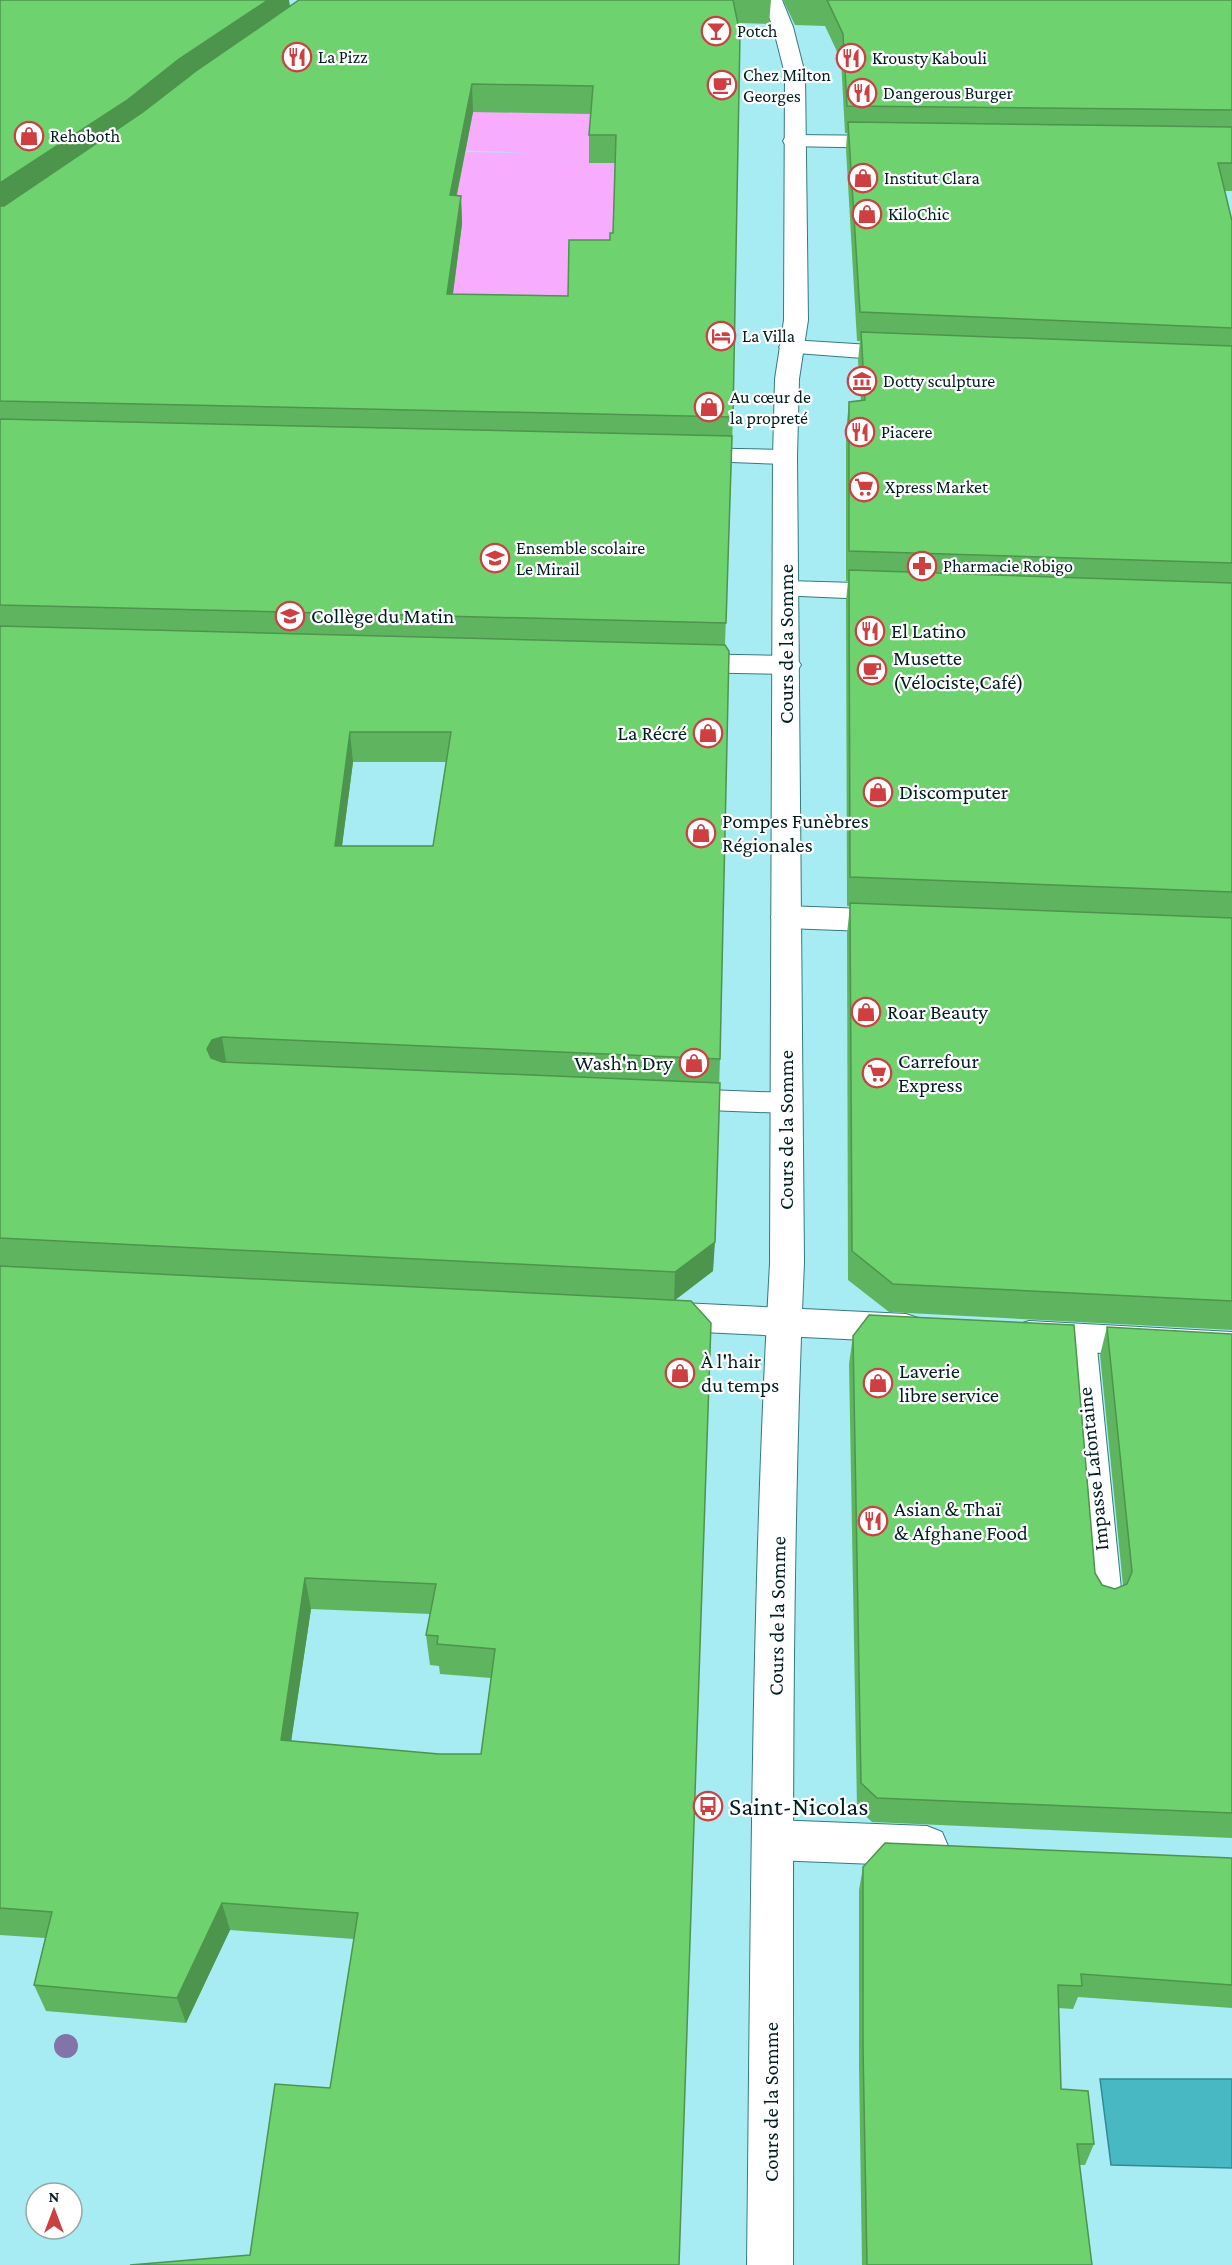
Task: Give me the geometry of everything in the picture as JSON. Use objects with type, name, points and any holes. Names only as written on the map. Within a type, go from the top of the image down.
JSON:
[{"type":"main road","name":"Cours de la Somme","points":[[770,2265],[773,1840],[787,1263],[785,457],[787,379],[796,320],[795,74],[786,38],[772,0]]},
{"type":"main road","points":[[794,141],[909,142]]},
{"type":"main road","points":[[791,347],[927,355]]},
{"type":"main road","points":[[668,455],[785,457]]},
{"type":"main road","points":[[787,589],[921,593]]},
{"type":"main road","points":[[661,662],[787,665]]},
{"type":"main road","points":[[786,917],[916,922]]},
{"type":"main road","points":[[633,1315],[934,1330]]},
{"type":"main road","points":[[1002,1334],[1232,1346]]},
{"type":"main road","points":[[773,1840],[960,1848]]},
{"type":"lane","points":[[658,1098],[785,1103]]},
{"type":"lane","name":"Impasse Lafontaine","points":[[1082,1338],[1106,1599]]},
{"type":"shaded area","points":[[323,99],[632,114],[590,163],[616,163],[628,197],[603,303],[348,301],[465,152],[534,153],[454,150]]},
{"type":"water","points":[[1100,2079],[1232,2079],[1232,2168],[1111,2165]]},
{"type":"building","points":[[0,0],[268,0],[179,59],[126,101],[0,183]]},
{"type":"building","points":[[299,0],[733,0],[740,34],[733,417],[0,401],[0,206],[4,206],[143,112],[196,71]],"holes":[[[472,84],[593,86],[589,135],[616,135],[613,233],[610,233],[610,240],[569,240],[568,296],[447,294],[461,196],[450,195]]]},
{"type":"building","points":[[827,0],[1232,0],[1232,110],[847,106],[843,34]]},
{"type":"building","points":[[848,122],[1232,127],[1232,163],[1218,163],[1232,221],[1232,328],[860,312]]},
{"type":"building","points":[[861,332],[1232,346],[1232,563],[849,551],[849,402],[865,400]]},
{"type":"building","points":[[0,419],[732,436],[726,623],[0,605]]},
{"type":"building","points":[[849,570],[1232,583],[1232,892],[850,877]]},
{"type":"building","points":[[0,626],[725,645],[729,651],[720,1059],[222,1037],[212,1040],[207,1049],[211,1058],[222,1062],[720,1083],[715,1242],[675,1272],[0,1238]],"holes":[[[350,732],[451,732],[433,846],[335,846]]]},
{"type":"building","points":[[850,903],[1232,918],[1232,1301],[893,1284],[852,1251]]},
{"type":"building","points":[[0,1266],[691,1301],[711,1323],[679,2265],[130,2265],[250,2255],[275,2084],[330,2088],[358,1913],[222,1903],[177,1998],[34,1985],[52,1912],[0,1908]],"holes":[[[305,1578],[436,1584],[426,1635],[438,1636],[437,1644],[495,1649],[481,1754],[439,1754],[281,1740]]]},
{"type":"building","points":[[869,1315],[1074,1325],[1095,1573],[1102,1585],[1115,1589],[1127,1584],[1132,1572],[1107,1327],[1232,1334],[1232,1813],[877,1798],[861,1783],[853,1336]]},
{"type":"building","points":[[885,1843],[1232,1858],[1232,1985],[1081,1974],[1082,1986],[1058,1985],[1061,2089],[1088,2091],[1094,2144],[1077,2144],[1092,2265],[867,2265],[863,1867]]},
{"type":"place","name":"Potch","points":[[716,31]]},
{"type":"place","name":"La Pizz","points":[[297,57]]},
{"type":"place","name":"Krousty Kabouli","points":[[851,58]]},
{"type":"place","name":"Chez Milton Georges","points":[[722,85]]},
{"type":"place","name":"Dangerous Burger","points":[[862,93]]},
{"type":"place","name":"Rehoboth","points":[[29,136]]},
{"type":"place","name":"Institut Clara","points":[[863,178]]},
{"type":"place","name":"KiloChic","points":[[867,214]]},
{"type":"place","name":"La Villa","points":[[721,336]]},
{"type":"place","name":"Dotty sculpture","points":[[862,381]]},
{"type":"place","name":"Au cœur de la propreté","points":[[709,407]]},
{"type":"place","name":"Piacere","points":[[860,432]]},
{"type":"place","name":"Xpress Market","points":[[864,487]]},
{"type":"place","name":"Ensemble scolaire Le Mirail","points":[[495,558]]},
{"type":"place","name":"Pharmacie Robigo","points":[[922,566]]},
{"type":"place","name":"Collège du Matin","points":[[290,616]]},
{"type":"place","name":"El Latino","points":[[870,631]]},
{"type":"place","name":"Musette (Vélociste,Café)","points":[[872,670]]},
{"type":"place","name":"La Récré","points":[[708,733]]},
{"type":"place","name":"Discomputer","points":[[878,792]]},
{"type":"place","name":"Pompes Funèbres Régionales","points":[[701,833]]},
{"type":"place","name":"Roar Beauty","points":[[866,1012]]},
{"type":"place","name":"Wash'n Dry","points":[[694,1063]]},
{"type":"place","name":"Carrefour Express","points":[[877,1073]]},
{"type":"place","name":"À l'hair du temps","points":[[680,1373]]},
{"type":"place","name":"Laverie libre service","points":[[878,1383]]},
{"type":"place","name":"Asian & Thaï & Afghane Food","points":[[873,1521]]},
{"type":"place","name":"Saint-Nicolas","points":[[708,1806]]}]
